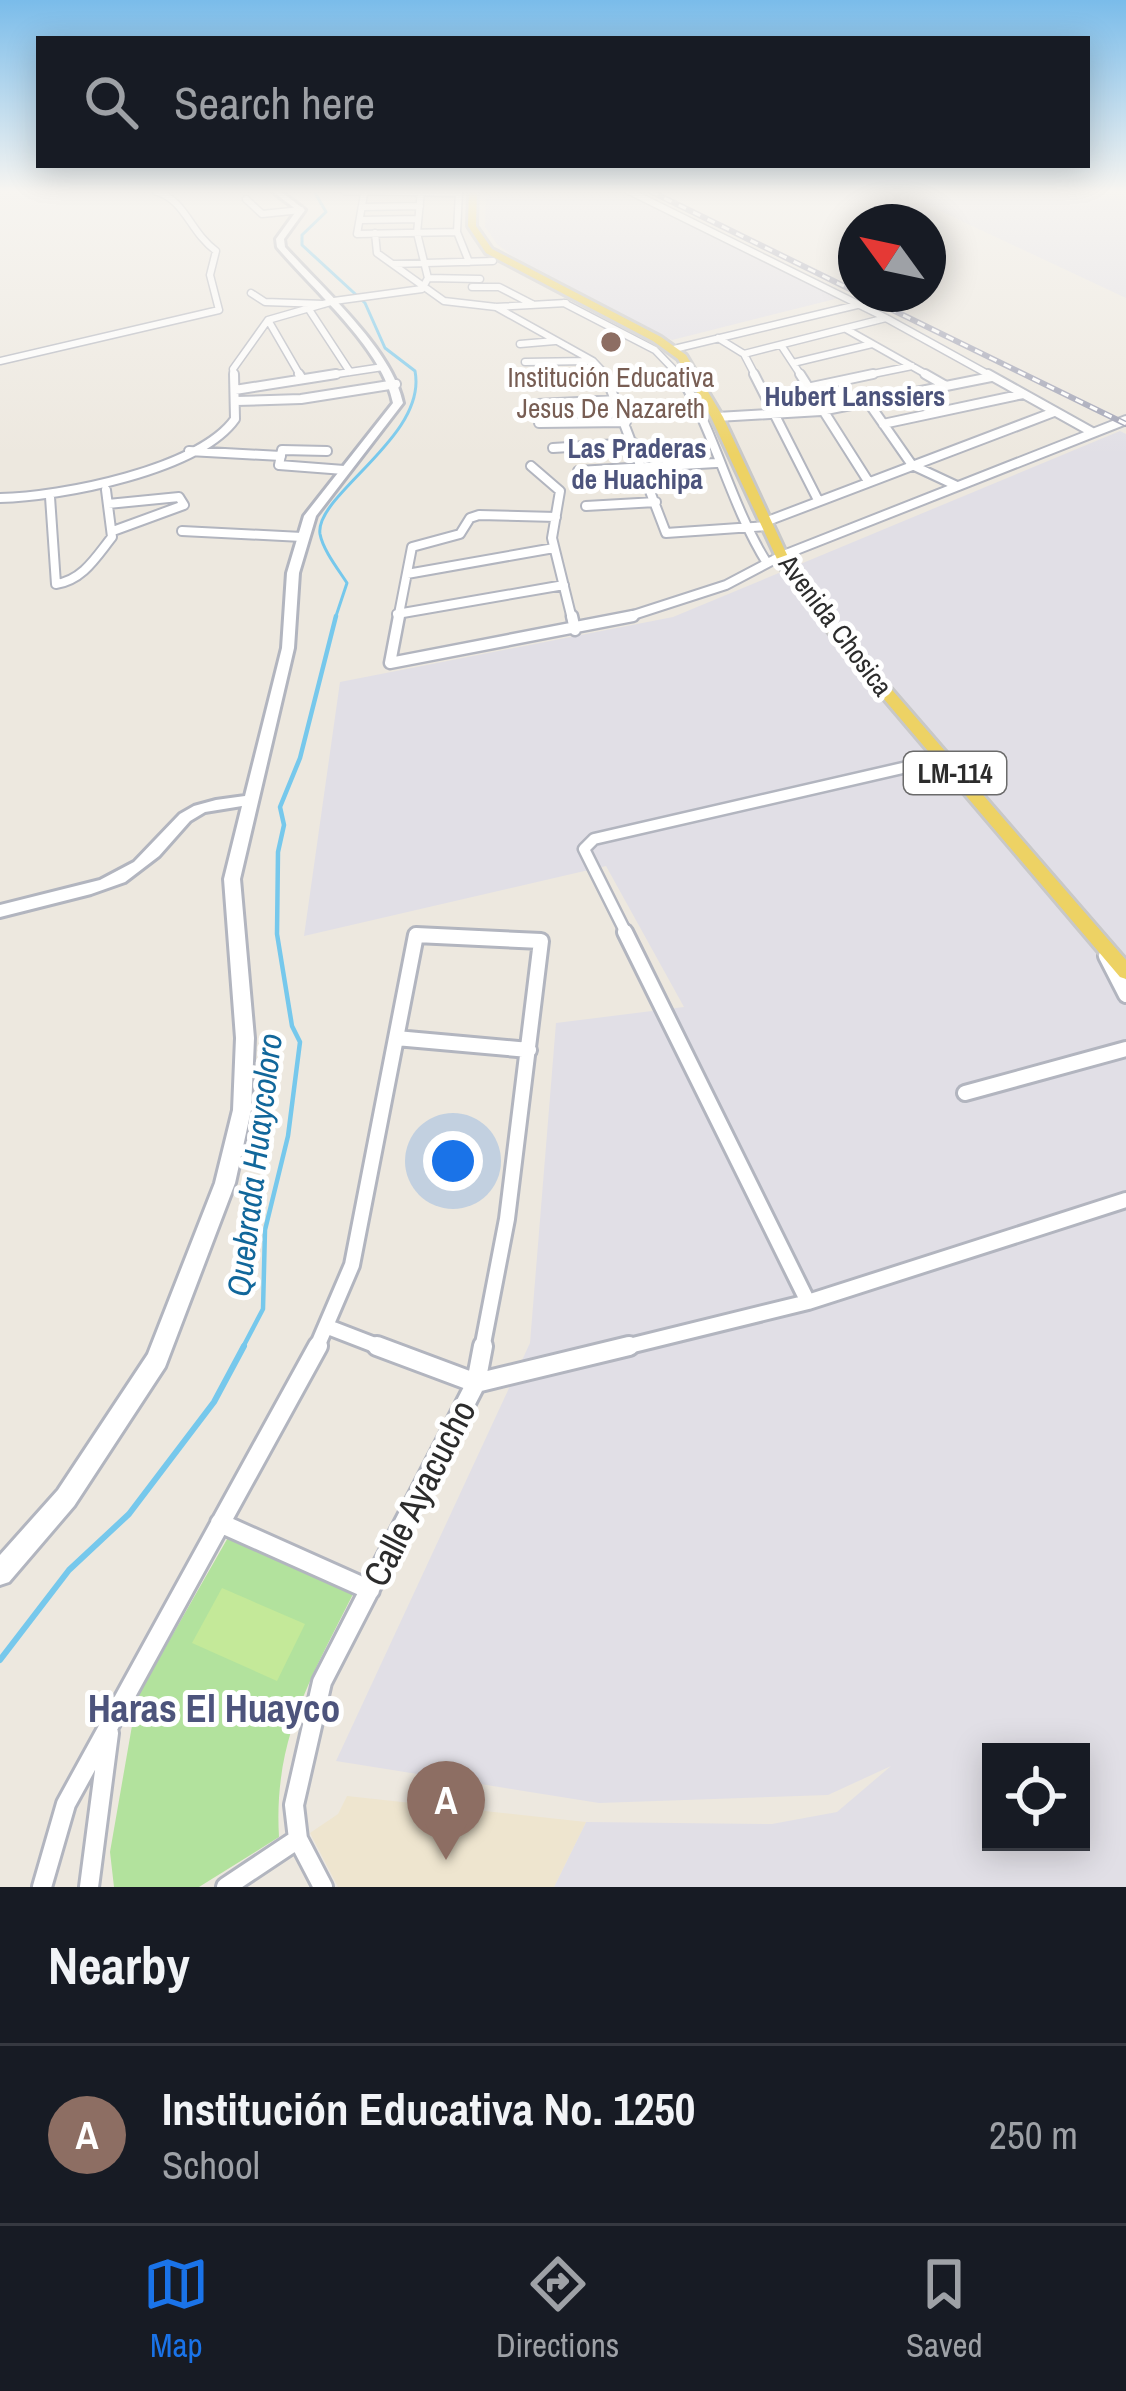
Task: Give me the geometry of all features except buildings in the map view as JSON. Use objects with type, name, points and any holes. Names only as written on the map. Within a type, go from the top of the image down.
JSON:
[{"type":"main road","points":[[0,1573],[66,1498],[158,1360],[225,1183],[242,1110],[245,1038],[232,879],[288,648],[293,573],[310,516],[394,411],[399,394],[383,367],[310,279]]},
{"type":"main road","name":"Avenida Chosica","points":[[542,279],[676,345],[718,417],[784,562],[942,759],[1126,972]]},
{"type":"main road","points":[[0,910],[123,877],[183,816],[215,801],[251,800]]},
{"type":"street","points":[[0,361],[219,310],[211,279]]},
{"type":"street","points":[[410,279],[444,302],[496,307],[586,302]]},
{"type":"street","points":[[422,289],[427,279]]},
{"type":"street","points":[[480,279],[468,290],[501,283],[533,304]]},
{"type":"street","points":[[807,279],[838,294]]},
{"type":"street","points":[[250,293],[265,302],[329,302],[422,289]]},
{"type":"street","points":[[676,345],[838,301]]},
{"type":"street","points":[[0,499],[50,497],[154,468],[231,428],[235,363],[268,320],[329,302]]},
{"type":"street","points":[[564,303],[656,350],[676,370],[698,407],[745,528],[767,563]]},
{"type":"street","points":[[496,307],[593,361],[611,381],[666,533],[767,524],[818,500],[1054,412]]},
{"type":"street","points":[[676,345],[838,309]]},
{"type":"street","points":[[310,311],[350,372]]},
{"type":"street","points":[[874,312],[1092,432]]},
{"type":"street","points":[[744,354],[886,318]]},
{"type":"street","points":[[268,320],[302,379]]},
{"type":"street","points":[[846,329],[946,386]]},
{"type":"street","points":[[718,338],[744,354],[818,500]]},
{"type":"street","points":[[520,344],[560,341]]},
{"type":"street","points":[[793,363],[872,344]]},
{"type":"street","points":[[782,345],[868,481]]},
{"type":"street","points":[[525,362],[593,361]]},
{"type":"street","points":[[807,388],[912,366]]},
{"type":"street","points":[[235,390],[383,367]]},
{"type":"street","points":[[718,417],[821,411],[992,377]]},
{"type":"street","points":[[289,380],[301,399]]},
{"type":"street","points":[[531,385],[611,381]]},
{"type":"street","points":[[236,401],[301,399],[396,384]]},
{"type":"street","points":[[883,424],[1023,394]]},
{"type":"street","points":[[538,404],[619,400]]},
{"type":"street","points":[[868,403],[912,465],[957,487]]},
{"type":"street","points":[[539,423],[625,418],[698,407]]},
{"type":"street","points":[[556,517],[478,514],[460,534],[412,547],[388,659],[395,664],[663,608],[1123,423]]},
{"type":"street","points":[[553,448],[634,443]]},
{"type":"street","points":[[326,451],[282,450],[279,465],[344,470]]},
{"type":"street","points":[[188,451],[281,456]]},
{"type":"street","points":[[578,471],[716,463]]},
{"type":"street","points":[[531,466],[560,491],[554,548],[574,630]]},
{"type":"street","points":[[106,490],[113,531]]},
{"type":"street","points":[[50,497],[56,584],[73,581],[113,531],[184,505],[179,497],[167,495],[108,504]]},
{"type":"street","points":[[586,506],[656,502]]},
{"type":"street","points":[[182,531],[302,537]]},
{"type":"street","points":[[407,574],[554,548]]},
{"type":"street","points":[[397,614],[564,585]]},
{"type":"street","points":[[808,1302],[584,849],[594,839],[942,759]]},
{"type":"street","name":"Calle Ayacucho","points":[[323,1887],[298,1839],[294,1805],[322,1682],[476,1383],[507,1219],[542,941],[416,935],[396,1038]]},
{"type":"street","points":[[1097,939],[1126,995]]},
{"type":"street","points":[[42,1887],[66,1804],[328,1327],[352,1265],[396,1038],[529,1050]]},
{"type":"street","points":[[965,1094],[1126,1049]]},
{"type":"street","points":[[328,1327],[476,1383],[808,1302],[1126,1200]]},
{"type":"street","points":[[220,1523],[370,1590]]},
{"type":"street","points":[[89,1887],[110,1724]]},
{"type":"street","points":[[226,1887],[298,1839]]},
{"type":"shaded area","points":[[555,279],[801,279],[838,298],[672,340]]},
{"type":"shaded area","points":[[1086,279],[1126,279],[1126,298]]},
{"type":"shaded area","points":[[1120,431],[1126,434],[1126,1887],[554,1887],[586,1822],[772,1824],[837,1812],[891,1766],[828,1795],[599,1803],[336,1761],[530,1343],[556,1023],[684,1007],[606,866],[304,936],[340,682],[673,617]]},
{"type":"shaded area","points":[[347,1796],[586,1822],[554,1887],[338,1887],[310,1833],[338,1814]]},
{"type":"green space","points":[[230,1534],[356,1588],[311,1679],[289,1737],[282,1768],[279,1837],[199,1887],[114,1887],[110,1852],[137,1697]]},
{"type":"green space","points":[[222,1588],[305,1624],[277,1681],[192,1643]]},
{"type":"waterway","name":"Quebrada Huaycoloro","points":[[336,616],[347,583],[322,540],[323,519],[405,419],[414,395],[415,371],[385,348],[365,303],[339,279]]},
{"type":"waterway","name":"Quebrada Huaycoloro","points":[[242,1349],[263,1309],[265,1230],[288,1136],[300,1042],[292,1026],[277,934],[278,852],[284,825],[280,807],[300,758],[336,616]]},
{"type":"waterway","name":"Quebrada Huaycoloro","points":[[0,1660],[69,1570],[129,1514],[214,1402],[244,1346]]},
{"type":"railway","points":[[830,279],[838,283]]},
{"type":"railway","points":[[897,312],[1126,424]]},
{"type":"place","name":"Institución Educativa Jesus De Nazareth","points":[[611,342]]},
{"type":"place","name":"Institución Educativa No. 1250","points":[[446,1860]]},
{"type":"district","name":"Hubert Lanssiers","points":[[855,396]]},
{"type":"district","name":"Las Praderas de Huachipa","points":[[637,464]]},
{"type":"district","name":"Haras El Huayco","points":[[214,1708]]}]
